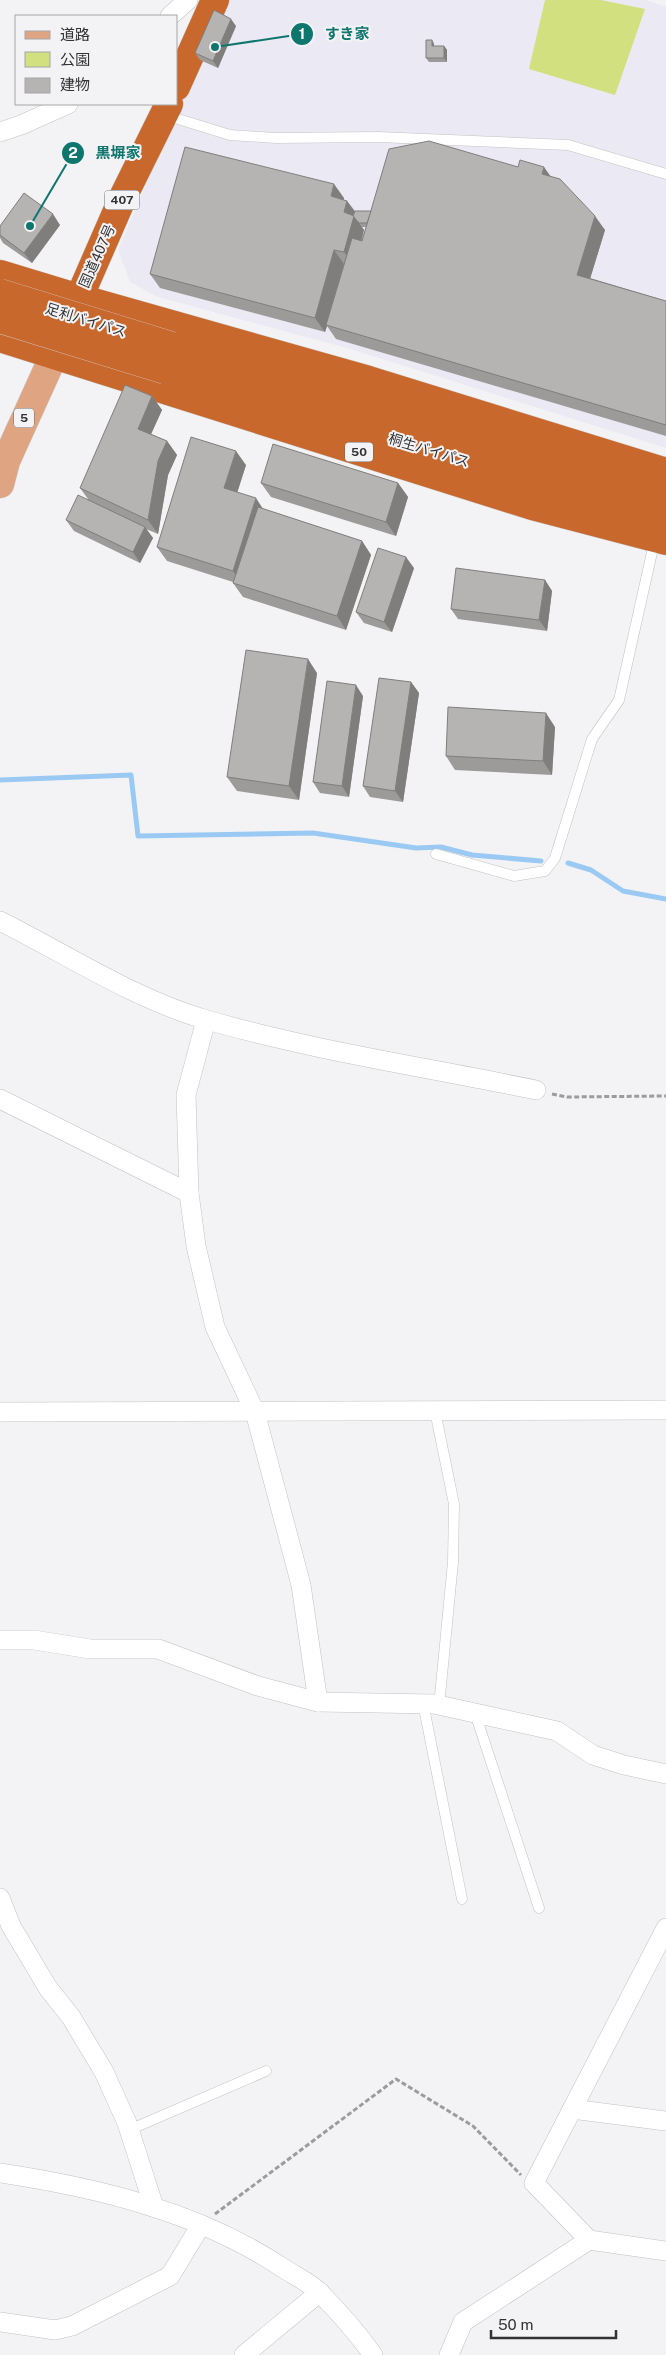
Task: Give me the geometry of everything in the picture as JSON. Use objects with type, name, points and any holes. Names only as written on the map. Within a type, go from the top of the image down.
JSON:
[{"type":"highway","points":[[178,83],[215,0]]},
{"type":"highway","name":"国道407号","points":[[54,355],[123,197],[166,109]]},
{"type":"highway","points":[[0,274],[369,380],[666,472]]},
{"type":"highway","name":"足利バイパス","points":[[0,293],[168,358]]},
{"type":"highway","name":"足利バイパス","points":[[0,319],[168,358]]},
{"type":"highway","name":"50","points":[[0,338],[532,506],[662,533]]},
{"type":"highway","name":"桐生バイパス","points":[[168,358],[666,495]]},
{"type":"highway","name":"桐生バイパス","points":[[168,358],[662,533]]},
{"type":"main road","name":"5","points":[[0,484],[6,461],[54,355]]},
{"type":"street","points":[[171,15],[188,0]]},
{"type":"street","points":[[0,132],[21,125],[66,105]]},
{"type":"street","points":[[0,921],[93,969],[115,984],[206,1020],[369,1059],[536,1090]]},
{"type":"street","points":[[206,1020],[186,1095],[189,1193],[196,1246],[215,1327],[255,1412],[301,1586],[318,1702]]},
{"type":"street","points":[[0,1099],[189,1193]]},
{"type":"street","points":[[0,1412],[666,1410]]},
{"type":"street","points":[[0,1640],[34,1640],[90,1649],[158,1649],[258,1686],[318,1702],[431,1704],[557,1731],[593,1755],[624,1765],[666,1774]]},
{"type":"street","points":[[0,1898],[11,1926],[20,1942],[48,1988],[71,2017],[104,2072],[129,2130],[154,2207]]},
{"type":"street","points":[[666,1928],[534,2183],[589,2240],[666,2251]]},
{"type":"street","points":[[572,2109],[666,2121]]},
{"type":"street","points":[[0,2173],[55,2181],[154,2207],[202,2224],[258,2251],[320,2292],[373,2355]]},
{"type":"street","points":[[0,2322],[55,2330],[72,2326],[170,2276],[202,2224]]},
{"type":"street","points":[[448,2355],[463,2322],[589,2240]]},
{"type":"street","points":[[244,2355],[320,2292]]},
{"type":"lane","points":[[166,109],[230,135],[276,138],[378,137],[568,145],[666,174]]},
{"type":"lane","points":[[436,854],[514,876],[545,871],[555,858],[592,739],[619,700],[662,533]]},
{"type":"lane","points":[[435,1411],[454,1504],[453,1562],[431,1704],[462,1898]]},
{"type":"lane","points":[[474,1713],[538,1908]]},
{"type":"lane","points":[[129,2130],[266,2072]]},
{"type":"path","points":[[536,1090],[567,1097],[666,1096]]},
{"type":"path","points":[[202,2224],[396,2079],[473,2126],[522,2176],[534,2183]]},
{"type":"shaded area","points":[[224,0],[647,0],[666,7],[666,448],[347,348],[158,297],[130,282],[118,250]]},
{"type":"green space","points":[[545,0],[601,0],[645,9],[615,95],[529,69]]},
{"type":"building","points":[[214,10],[231,19],[213,61],[195,53]]},
{"type":"building","points":[[426,40],[432,40],[432,46],[444,46],[444,58],[426,58]]},
{"type":"building","points":[[429,141],[518,167],[520,160],[544,167],[542,174],[560,179],[595,216],[577,275],[666,301],[666,425],[326,325],[352,238],[362,241],[389,149]]},
{"type":"building","points":[[185,147],[334,184],[331,196],[347,201],[344,212],[354,216],[344,252],[334,250],[315,318],[150,274]]},
{"type":"building","points":[[24,193],[53,214],[24,253],[0,235],[0,226]]},
{"type":"building","points":[[355,211],[371,211],[367,223],[359,223],[353,216]]},
{"type":"building","points":[[125,385],[152,396],[138,429],[167,441],[158,461],[148,520],[80,488]]},
{"type":"building","points":[[191,437],[236,451],[224,488],[256,498],[233,571],[157,547]]},
{"type":"building","points":[[273,444],[398,483],[386,522],[261,483]]},
{"type":"building","points":[[78,495],[145,527],[133,552],[66,520]]},
{"type":"building","points":[[258,507],[362,541],[337,616],[233,583]]},
{"type":"building","points":[[378,548],[406,557],[384,622],[356,612]]},
{"type":"building","points":[[456,568],[545,580],[539,620],[451,609]]},
{"type":"building","points":[[246,650],[308,659],[289,786],[227,777]]},
{"type":"building","points":[[379,678],[411,682],[395,791],[363,786]]},
{"type":"building","points":[[327,681],[356,685],[342,786],[313,782]]},
{"type":"building","points":[[448,707],[546,713],[543,761],[446,756]]},
{"type":"waterway","points":[[0,780],[131,775],[138,836],[313,833],[416,848],[441,847],[472,855],[541,861]]},
{"type":"waterway","points":[[568,863],[591,870],[623,891],[666,899]]},
{"type":"place","name":"すき家","points":[[215,47]]},
{"type":"place","name":"黒塀家","points":[[30,226]]}]
